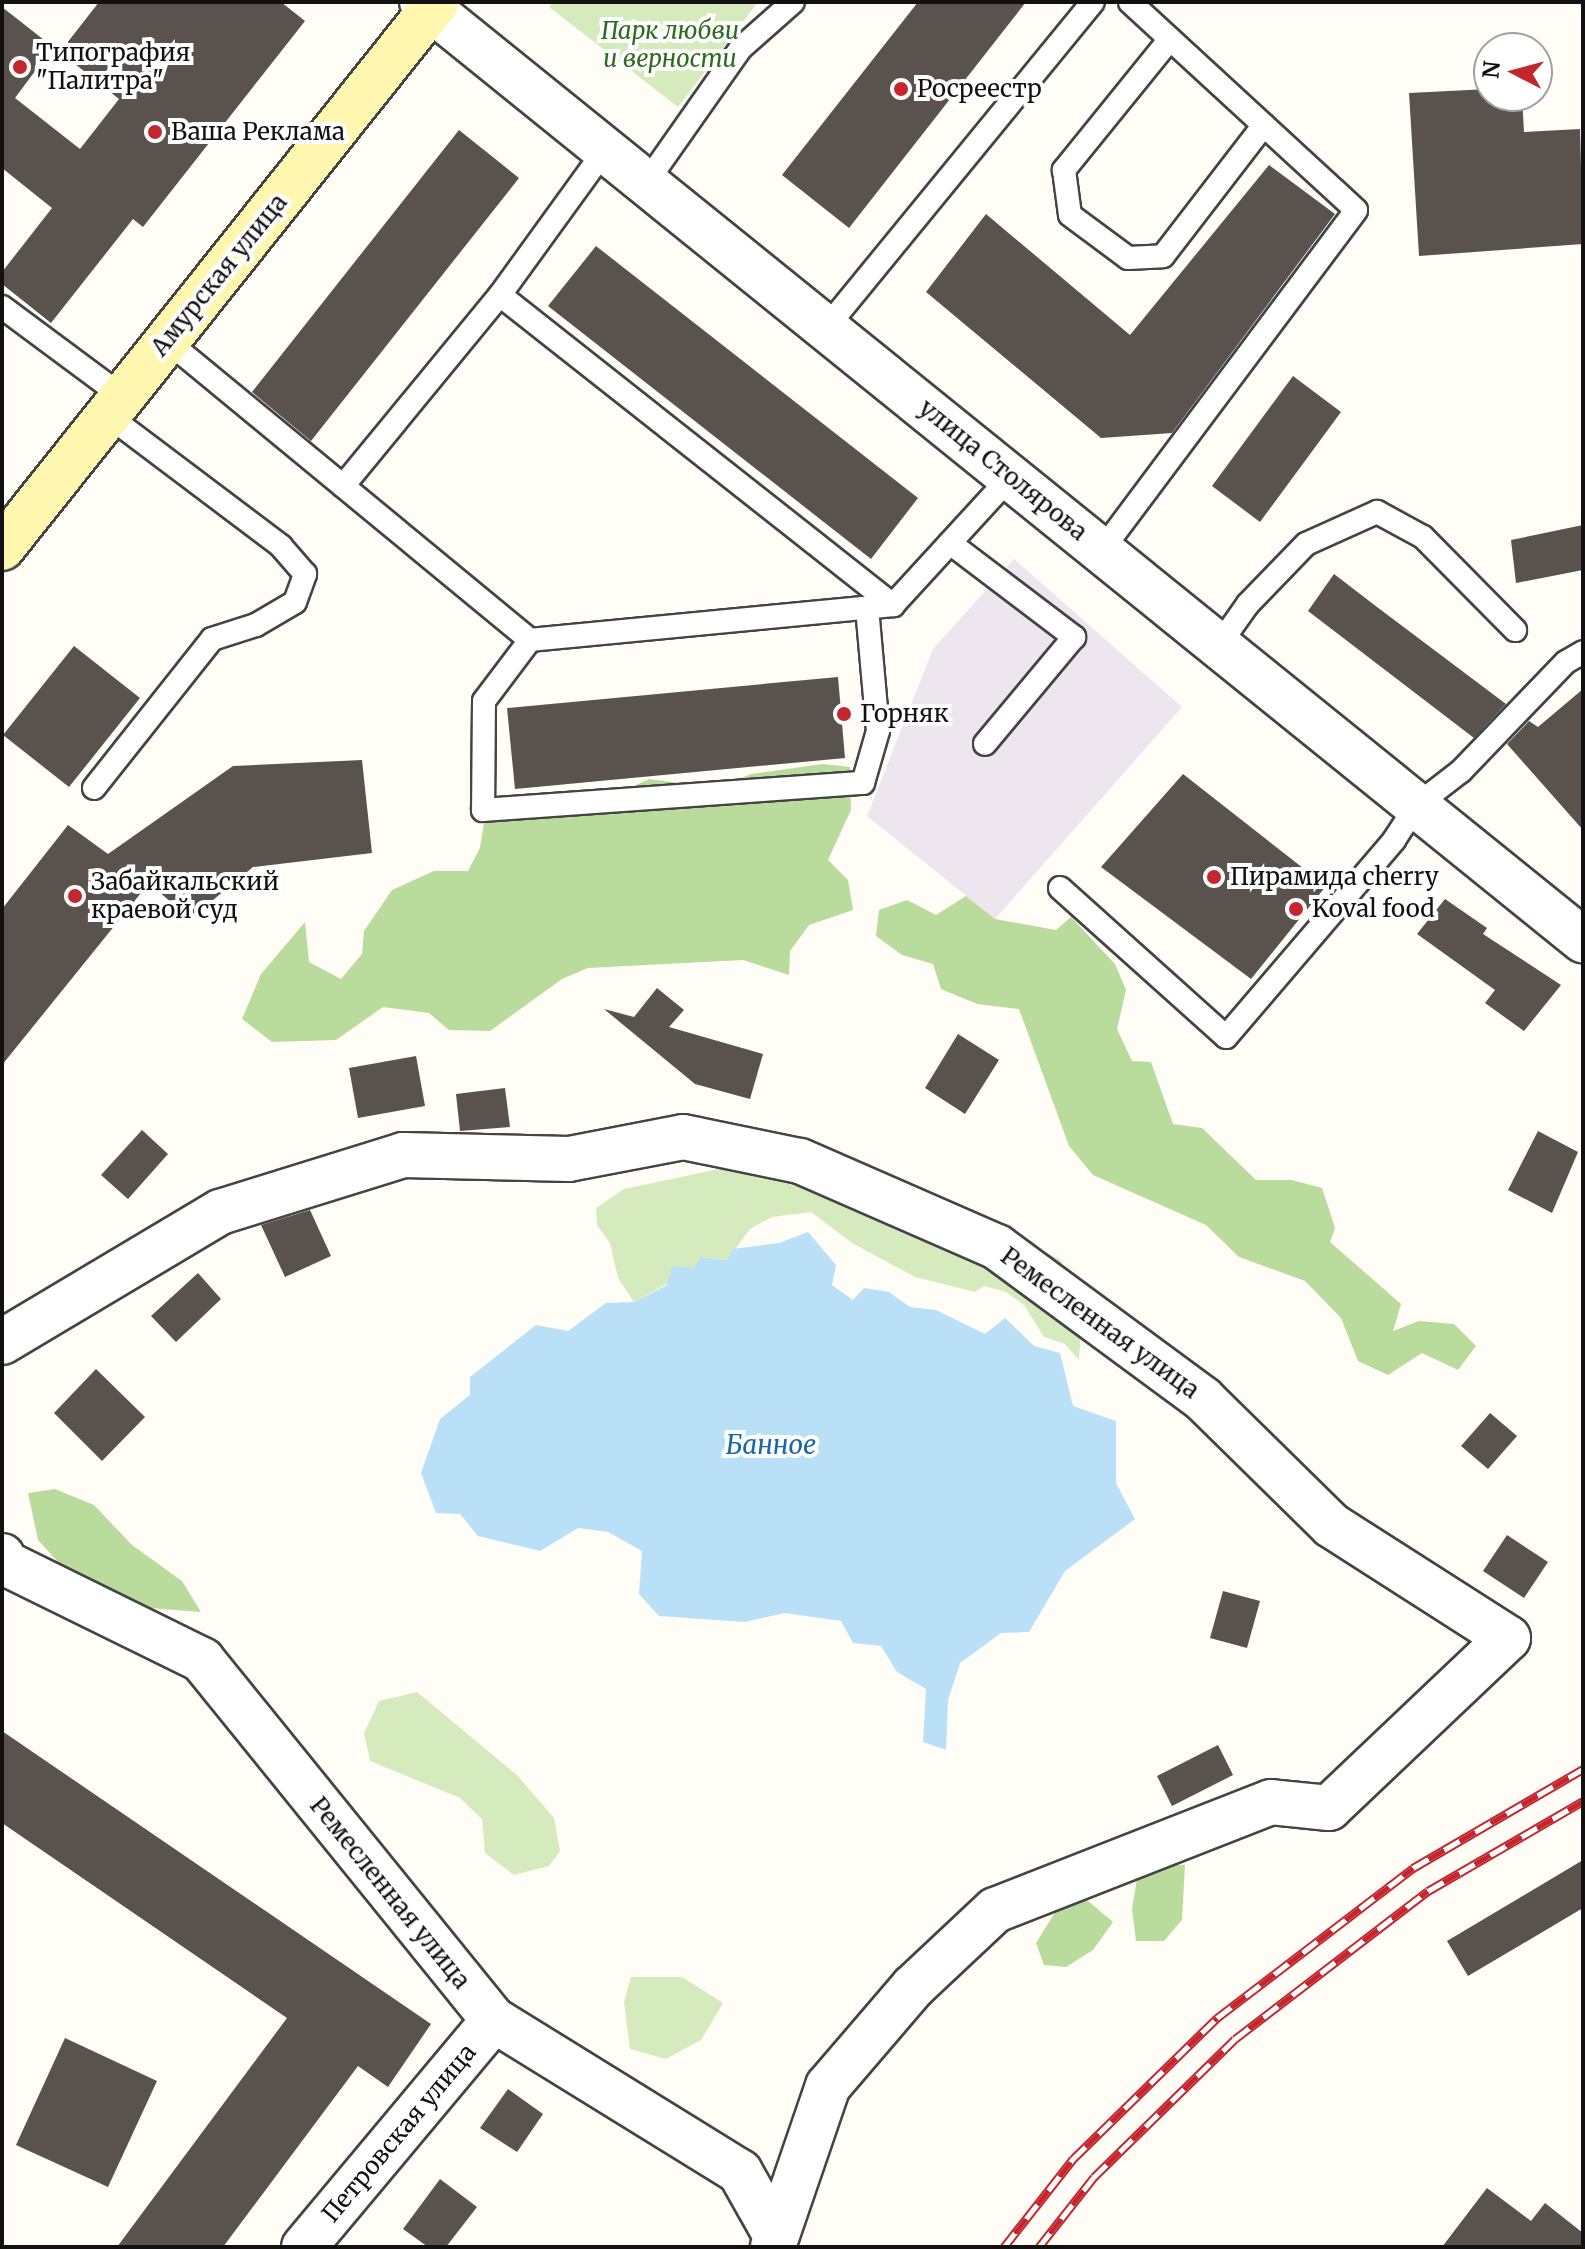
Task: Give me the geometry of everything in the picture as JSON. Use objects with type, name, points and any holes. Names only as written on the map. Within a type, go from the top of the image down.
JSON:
[{"type":"main road","name":"Амурская улица","points":[[2,548],[430,5]]},
{"type":"street","name":"улица Столярова","points":[[430,5],[1583,940]]},
{"type":"street","name":"Ремесленная улица","points":[[2,1342],[220,1212],[403,1155],[569,1159],[683,1137],[800,1161],[997,1247],[1203,1399],[1331,1525],[1508,1638],[1329,1808],[1271,1802],[995,1910],[913,1987],[828,2086],[775,2242]]},
{"type":"street","name":"Ремесленная улица","points":[[2,1556],[5,1563],[202,1660],[494,2020],[740,2172],[775,2242]]},
{"type":"street","name":"Петровская улица","points":[[304,2247],[494,2020]]},
{"type":"lane","points":[[646,183],[741,48],[793,2]]},
{"type":"lane","points":[[826,328],[1093,2]]},
{"type":"lane","points":[[1102,550],[1356,210],[1130,2]]},
{"type":"lane","points":[[1170,39],[1064,170],[1070,215],[1128,258],[1163,256],[1264,125]]},
{"type":"lane","points":[[343,486],[500,295],[605,150]]},
{"type":"lane","points":[[500,295],[893,605]]},
{"type":"lane","points":[[2,307],[281,546],[305,574],[295,602],[256,625],[212,639],[94,788]]},
{"type":"lane","points":[[166,340],[530,640],[893,605],[1011,476]]},
{"type":"lane","points":[[1219,645],[1248,604],[1306,544],[1377,512],[1423,537],[1515,630]]},
{"type":"lane","points":[[950,543],[1074,637],[985,744]]},
{"type":"lane","points":[[530,640],[484,701],[483,810],[863,783],[878,731],[867,608]]},
{"type":"lane","points":[[1060,888],[1226,1037],[1394,840],[1417,805],[1461,771],[1566,662],[1583,652]]},
{"type":"shaded area","points":[[1014,559],[1182,707],[995,919],[867,816],[933,649]]},
{"type":"green space","name":"Парк любви и верности","points":[[553,2],[758,2],[678,107],[549,7]]},
{"type":"green space","points":[[823,764],[850,767],[851,810],[828,860],[848,880],[853,910],[809,925],[790,951],[789,975],[743,960],[588,968],[562,979],[490,1031],[449,1030],[429,1013],[383,1007],[336,1040],[272,1042],[242,1019],[261,974],[305,922],[309,962],[341,979],[362,954],[364,931],[392,890],[434,871],[468,871],[480,848],[484,822],[521,811],[569,816],[649,779],[718,788],[751,774]]},
{"type":"green space","points":[[966,896],[995,919],[1056,930],[1071,917],[1115,964],[1126,990],[1117,1029],[1132,1061],[1151,1062],[1173,1124],[1202,1128],[1256,1180],[1292,1180],[1322,1188],[1335,1228],[1330,1242],[1401,1304],[1393,1331],[1419,1321],[1454,1324],[1476,1346],[1458,1370],[1422,1353],[1388,1375],[1358,1361],[1341,1318],[1305,1281],[1239,1257],[1206,1225],[1093,1175],[1069,1146],[1019,1009],[977,1004],[941,989],[933,964],[902,955],[876,936],[879,910],[907,900],[936,915]]},
{"type":"green space","points":[[738,1165],[1030,1245],[1061,1260],[1081,1326],[1079,1360],[1065,1344],[1044,1337],[1024,1305],[1006,1292],[984,1286],[975,1292],[915,1277],[852,1243],[811,1212],[772,1217],[750,1229],[727,1260],[701,1257],[695,1268],[634,1302],[618,1278],[610,1243],[597,1225],[596,1208],[624,1189]]},
{"type":"green space","points":[[55,1489],[94,1505],[132,1545],[182,1581],[201,1612],[150,1608],[70,1575],[38,1540],[28,1493]]},
{"type":"green space","points":[[417,1692],[517,1775],[554,1818],[560,1851],[549,1866],[514,1875],[485,1853],[482,1819],[460,1798],[370,1761],[364,1733],[379,1701]]},
{"type":"green space","points":[[1161,1865],[1185,1865],[1182,1920],[1164,1941],[1136,1941],[1132,1909],[1138,1873]]},
{"type":"green space","points":[[1081,1895],[1113,1922],[1093,1950],[1066,1967],[1044,1965],[1036,1943],[1061,1903]]},
{"type":"green space","points":[[631,1977],[682,1977],[723,2003],[701,2040],[666,2059],[630,2049],[624,2002]]},
{"type":"water","name":"Банное","points":[[808,1232],[836,1265],[832,1285],[853,1300],[864,1288],[889,1292],[910,1307],[936,1310],[985,1334],[1005,1318],[1034,1346],[1060,1353],[1073,1406],[1116,1421],[1116,1483],[1135,1519],[1065,1571],[1029,1632],[1001,1633],[960,1663],[948,1700],[946,1750],[923,1742],[926,1689],[897,1672],[881,1646],[853,1643],[841,1621],[785,1613],[744,1622],[659,1616],[639,1594],[642,1551],[608,1532],[578,1528],[540,1551],[478,1536],[460,1514],[436,1513],[421,1473],[440,1419],[470,1395],[470,1377],[536,1325],[568,1331],[606,1303],[634,1302],[667,1285],[672,1266],[694,1268],[701,1257],[727,1260],[733,1249],[779,1243]]},
{"type":"building","name":"Ваша Реклама","points":[[99,2],[281,2],[305,21],[143,227],[133,219],[51,323],[2,284],[2,272],[52,208],[2,168],[2,7],[53,47],[15,98],[80,149],[119,99],[60,52]]},
{"type":"building","points":[[918,2],[1026,2],[849,228],[782,175]]},
{"type":"building","points":[[1473,90],[1473,112],[1523,112],[1524,132],[1580,129],[1583,244],[1419,256],[1409,93]]},
{"type":"building","points":[[459,130],[519,178],[311,441],[252,392]]},
{"type":"building","points":[[1269,165],[1335,214],[1172,433],[1101,438],[926,292],[986,214],[1130,335]]},
{"type":"building","points":[[596,246],[918,498],[871,559],[548,306]]},
{"type":"building","points":[[1293,376],[1341,412],[1260,522],[1212,486]]},
{"type":"building","points":[[1583,525],[1583,570],[1516,583],[1511,540]]},
{"type":"building","points":[[1334,574],[1506,704],[1474,738],[1308,611]]},
{"type":"building","points":[[74,646],[140,698],[69,787],[3,735]]},
{"type":"building","points":[[838,677],[845,758],[515,789],[507,708]]},
{"type":"building","points":[[1583,689],[1583,830],[1507,744],[1529,721],[1538,727]]},
{"type":"building","name":"Забайкальский краевой суд","points":[[362,760],[372,853],[253,867],[190,919],[149,883],[2,1065],[2,909],[68,825],[108,854],[233,766]]},
{"type":"building","name":"Пирамида cherry","points":[[1183,774],[1326,886],[1251,979],[1101,867]]},
{"type":"building","points":[[1445,899],[1487,928],[1483,934],[1561,985],[1524,1031],[1485,1003],[1495,990],[1417,934]]},
{"type":"building","points":[[657,988],[684,1010],[669,1027],[763,1054],[750,1099],[695,1084],[604,1009],[634,1017]]},
{"type":"building","points":[[958,1034],[999,1060],[965,1114],[925,1088]]},
{"type":"building","points":[[416,1056],[425,1106],[358,1118],[349,1068]]},
{"type":"building","points":[[505,1088],[510,1127],[460,1131],[456,1094]]},
{"type":"building","points":[[142,1130],[168,1154],[128,1199],[101,1175]]},
{"type":"building","points":[[1538,1131],[1578,1152],[1552,1213],[1508,1190]]},
{"type":"building","points":[[310,1210],[331,1256],[285,1277],[261,1225]]},
{"type":"building","points":[[198,1273],[221,1299],[176,1342],[151,1316]]},
{"type":"building","points":[[96,1369],[145,1417],[102,1461],[54,1413]]},
{"type":"building","points":[[1490,1413],[1517,1436],[1488,1469],[1461,1446]]},
{"type":"building","points":[[1507,1535],[1548,1562],[1524,1598],[1483,1571]]},
{"type":"building","points":[[1223,1591],[1260,1601],[1247,1648],[1210,1638]]},
{"type":"building","points":[[2,1731],[431,2024],[388,2087],[358,2066],[223,2247],[117,2247],[287,2018],[2,1823]]},
{"type":"building","points":[[1218,1745],[1233,1775],[1172,1806],[1157,1776]]},
{"type":"building","points":[[1583,1860],[1583,1908],[1468,1976],[1447,1941]]},
{"type":"building","points":[[65,2038],[157,2081],[108,2187],[16,2145]]},
{"type":"building","points":[[508,2089],[543,2114],[517,2152],[480,2128]]},
{"type":"building","points":[[440,2179],[477,2207],[446,2247],[428,2247],[403,2229]]},
{"type":"building","points":[[1487,2188],[1531,2221],[1545,2203],[1583,2233],[1583,2247],[1442,2247]]},
{"type":"railway","points":[[1004,2247],[1073,2159],[1217,2018],[1413,1868],[1583,1769]]},
{"type":"railway","points":[[1039,2247],[1094,2177],[1235,2039],[1428,1891],[1583,1801]]},
{"type":"place","name":"Типография \"Палитра\"","points":[[20,67]]},
{"type":"place","name":"Росреестр","points":[[901,89]]},
{"type":"place","name":"Ваша Реклама","points":[[155,132]]},
{"type":"place","name":"Горняк","points":[[844,714]]},
{"type":"place","name":"Пирамида cherry","points":[[1214,877]]},
{"type":"place","name":"Забайкальский краевой суд","points":[[75,896]]},
{"type":"place","name":"Koval food","points":[[1296,909]]}]
